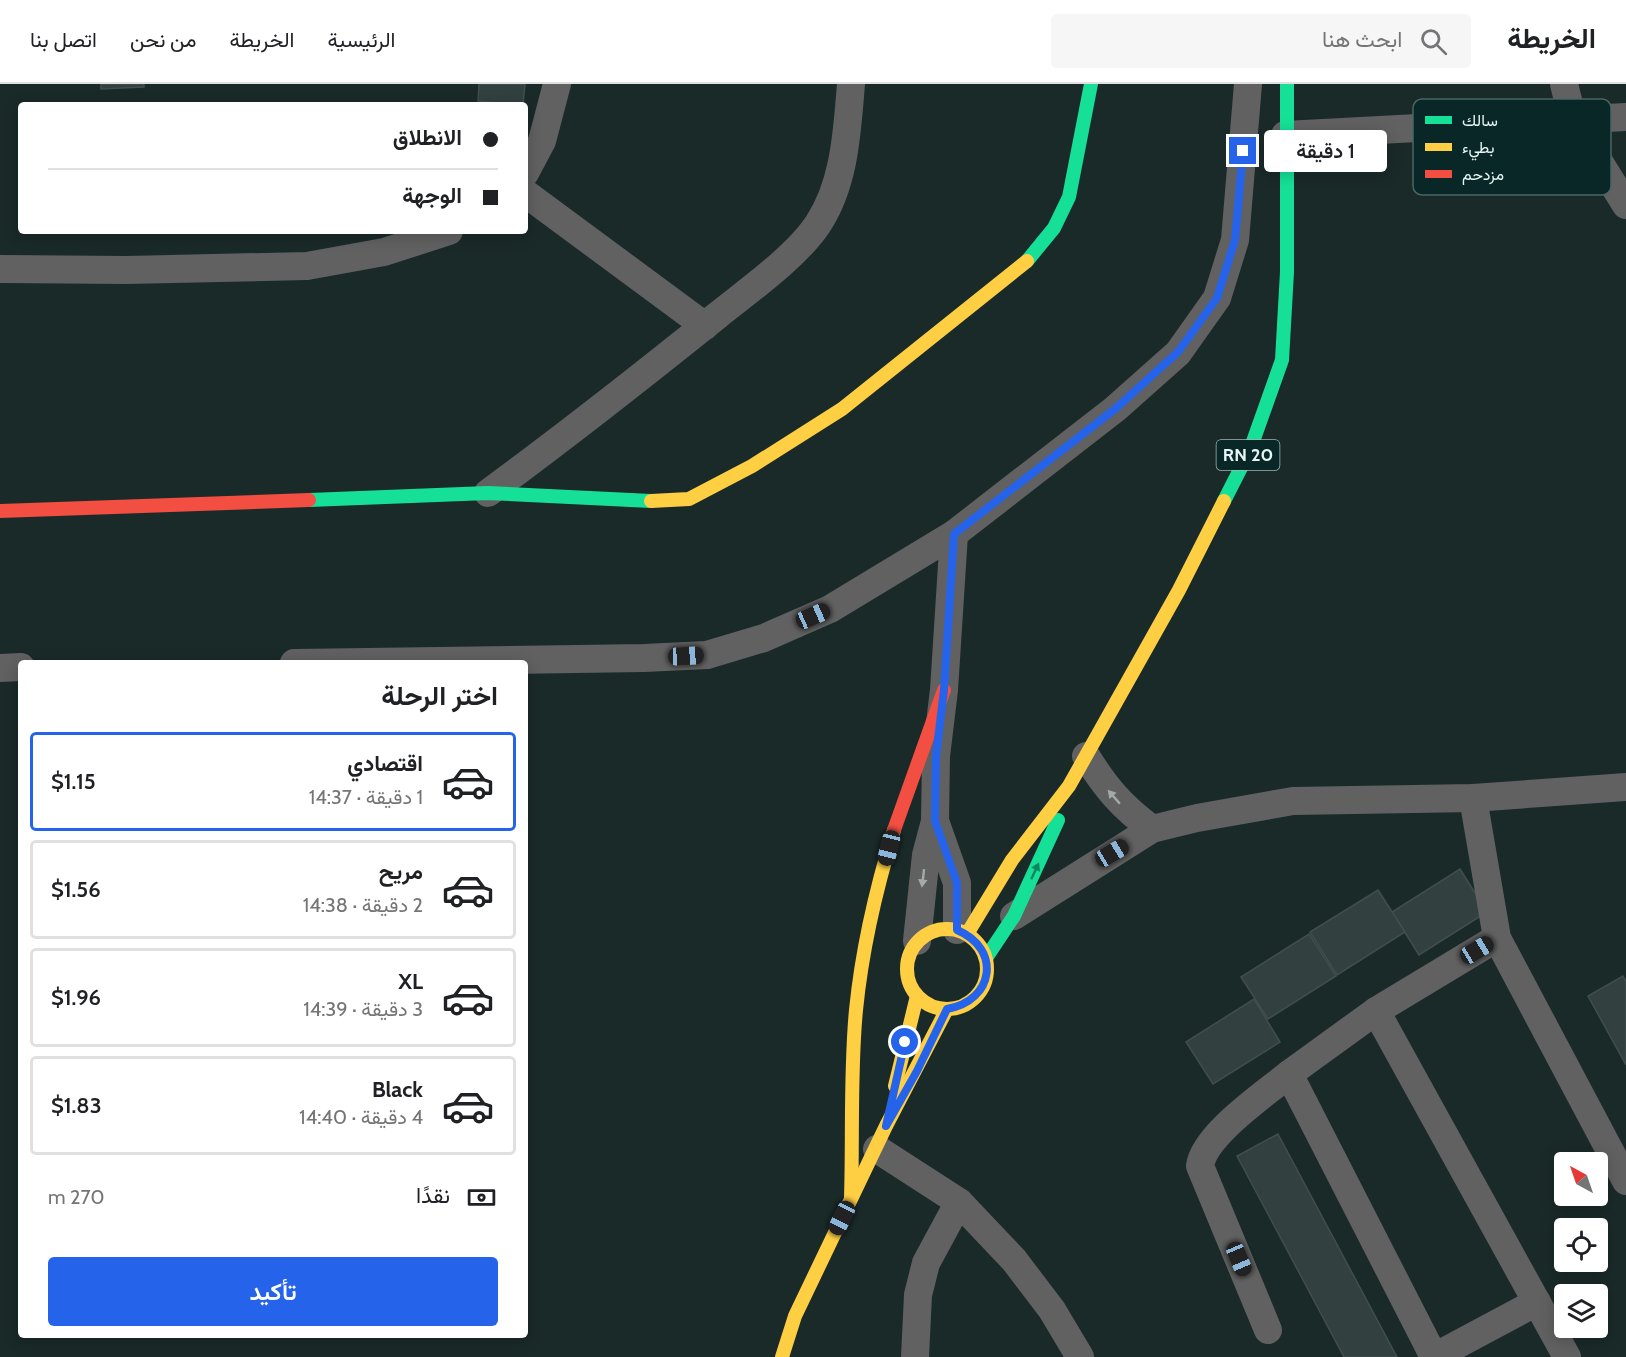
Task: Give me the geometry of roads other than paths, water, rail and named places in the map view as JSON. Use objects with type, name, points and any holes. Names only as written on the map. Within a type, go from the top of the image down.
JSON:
[{"type":"main road","points":[[0,511],[488,493],[640,502],[689,499],[752,466],[842,409],[1024,264],[1054,228],[1069,197],[1091,84]]},
{"type":"main road","name":"RN 20","points":[[962,932],[1011,860],[1069,786],[1179,590],[1251,450],[1282,360],[1287,272],[1285,135],[1287,84]]},
{"type":"main road","points":[[851,1198],[856,1010],[862,969],[900,807],[944,690]]},
{"type":"main road","name":"RN 20","points":[[986,958],[1014,916],[1055,829],[1069,786]]},
{"type":"main road","points":[[936,930],[962,932],[982,949],[986,958],[984,982],[970,1002],[947,1009],[931,1005],[917,996],[909,982],[907,968],[909,953],[917,941],[936,930]]},
{"type":"main road","points":[[882,1137],[917,996]]},
{"type":"main road","points":[[782,1357],[795,1316],[851,1198],[947,1009]]},
{"type":"street","points":[[528,167],[542,141],[557,84]]},
{"type":"street","points":[[488,493],[570,433],[774,270],[818,225],[834,192],[846,141],[851,84]]},
{"type":"street","points":[[504,660],[707,655],[764,638],[830,609],[954,534],[1115,409],[1170,360],[1217,298],[1235,240],[1248,84]]},
{"type":"street","points":[[1564,84],[1568,99]]},
{"type":"street","points":[[1611,118],[1626,117]]},
{"type":"street","points":[[1285,135],[1413,128]]},
{"type":"street","points":[[1611,181],[1626,205]]},
{"type":"street","points":[[528,195],[705,326]]},
{"type":"street","points":[[0,269],[126,270],[307,266],[384,252],[440,234]]},
{"type":"street","points":[[917,941],[924,867],[935,821],[936,756],[944,690],[954,534]]},
{"type":"street","points":[[0,668],[18,668]]},
{"type":"street","points":[[1086,756],[1111,794],[1124,809],[1152,830]]},
{"type":"street","points":[[1014,916],[1152,830],[1197,818],[1293,801],[1473,798],[1626,787]]},
{"type":"street","points":[[1473,798],[1497,938],[1626,1181]]},
{"type":"street","points":[[935,821],[957,883],[962,932]]},
{"type":"street","points":[[1268,1330],[1200,1166],[1204,1151],[1222,1131],[1289,1074],[1376,1011],[1497,938]]},
{"type":"street","points":[[1376,1011],[1567,1357]]},
{"type":"street","points":[[1289,1074],[1434,1357],[1537,1302]]},
{"type":"street","points":[[882,1137],[959,1202],[1014,1260],[1052,1310],[1080,1357]]},
{"type":"street","points":[[915,1357],[918,1295],[926,1263],[959,1202]]}]
